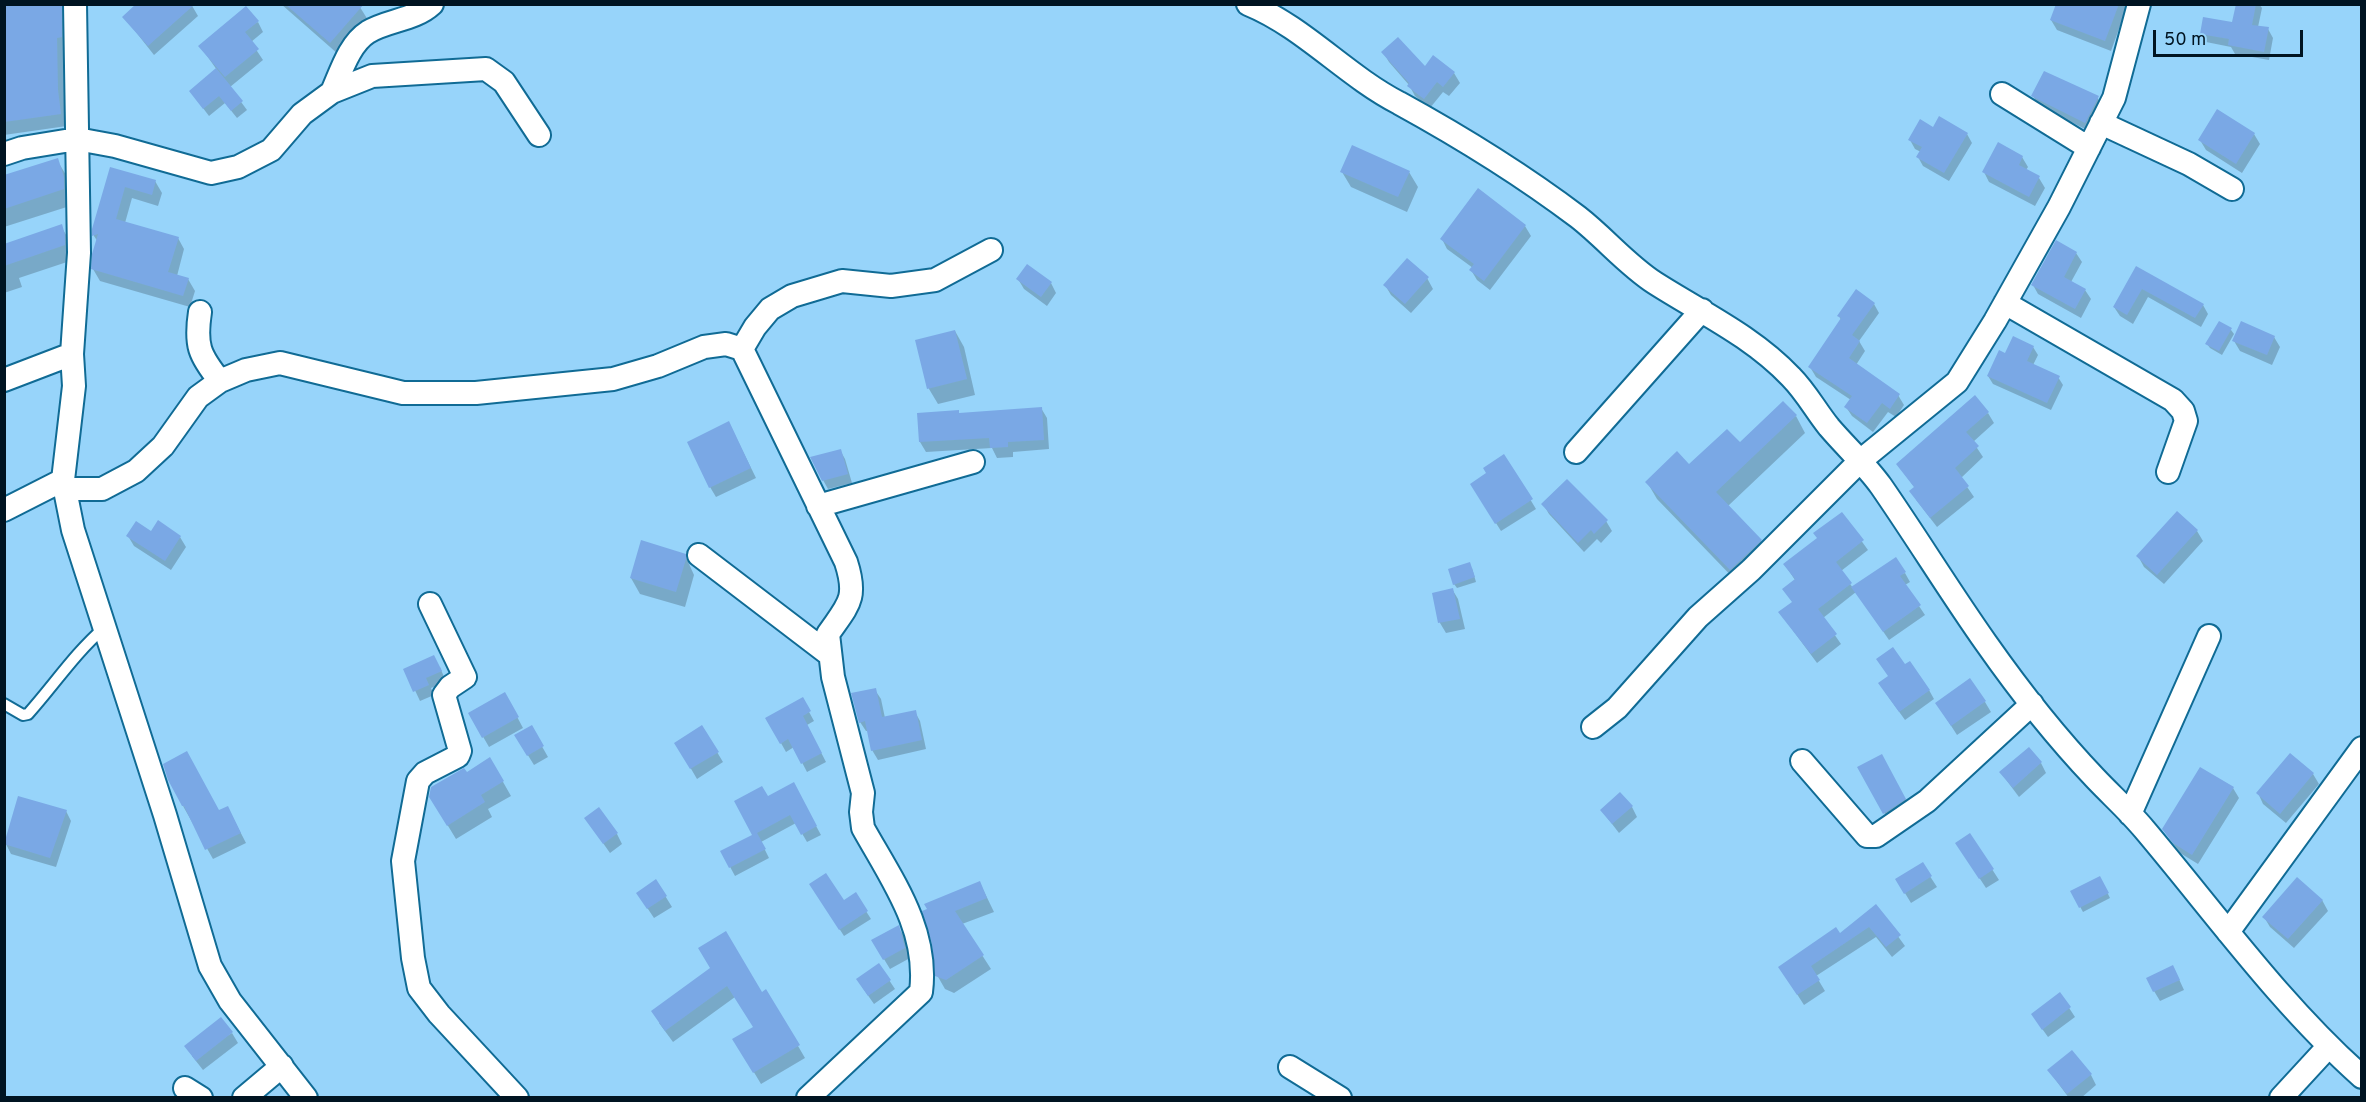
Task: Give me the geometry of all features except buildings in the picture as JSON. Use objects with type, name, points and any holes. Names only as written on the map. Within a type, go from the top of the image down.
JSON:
[{"type":"street","points":[[75,4],[79,253],[72,354],[74,386],[64,484],[73,530],[165,815],[210,966],[230,1001],[306,1098]]},
{"type":"street","points":[[332,92],[352,47],[367,32],[414,15],[432,4]]},
{"type":"street","points":[[1248,4],[1273,15],[1357,78],[1449,130],[1514,171],[1592,228],[1611,244],[1632,267],[1747,339],[1792,378],[1828,426],[1878,482],[1986,644],[2032,704],[2093,776],[2130,814],[2328,1047],[2361,1077]]},
{"type":"street","points":[[1593,727],[1617,708],[1698,617],[1751,570],[1860,461],[1958,382],[2059,207],[2114,98],[2139,4]]},
{"type":"street","points":[[4,154],[22,148],[77,139],[115,146],[211,173],[237,167],[271,150],[302,114],[332,92],[372,76],[486,69],[504,82],[539,135]]},
{"type":"street","points":[[2002,94],[2089,148]]},
{"type":"street","points":[[2101,123],[2189,164],[2232,189]]},
{"type":"street","points":[[742,349],[755,327],[770,309],[792,296],[842,280],[891,286],[935,280],[991,250]]},
{"type":"street","points":[[2005,303],[2173,400],[2183,411],[2186,421],[2168,472]]},
{"type":"street","points":[[1576,452],[1702,310]]},
{"type":"street","points":[[200,312],[196,336],[204,362],[220,381]]},
{"type":"street","points":[[4,510],[64,484],[102,489],[136,471],[163,446],[198,397],[220,381],[246,370],[280,363],[403,393],[476,393],[613,379],[658,366],[704,347],[726,344],[742,349],[846,562],[853,583],[850,602],[828,634],[833,677],[863,793],[861,812],[863,828],[914,921],[924,973],[921,992],[808,1098]]},
{"type":"street","points":[[4,380],[72,354]]},
{"type":"street","points":[[818,506],[974,462]]},
{"type":"street","points":[[699,555],[830,655]]},
{"type":"street","points":[[430,604],[465,677],[450,687],[444,695],[460,751],[458,756],[425,773],[418,781],[403,861],[413,958],[420,988],[439,1014],[517,1098]]},
{"type":"street","points":[[2130,814],[2209,636]]},
{"type":"street","points":[[1802,761],[1870,838],[1927,801],[2032,704]]},
{"type":"street","points":[[2228,932],[2361,748]]},
{"type":"street","points":[[2281,1098],[2328,1047]]},
{"type":"street","points":[[244,1098],[282,1066]]},
{"type":"street","points":[[1290,1067],[1340,1098]]},
{"type":"lane","points":[[4,704],[23,715],[28,714],[56,683],[82,647],[104,628]]}]
